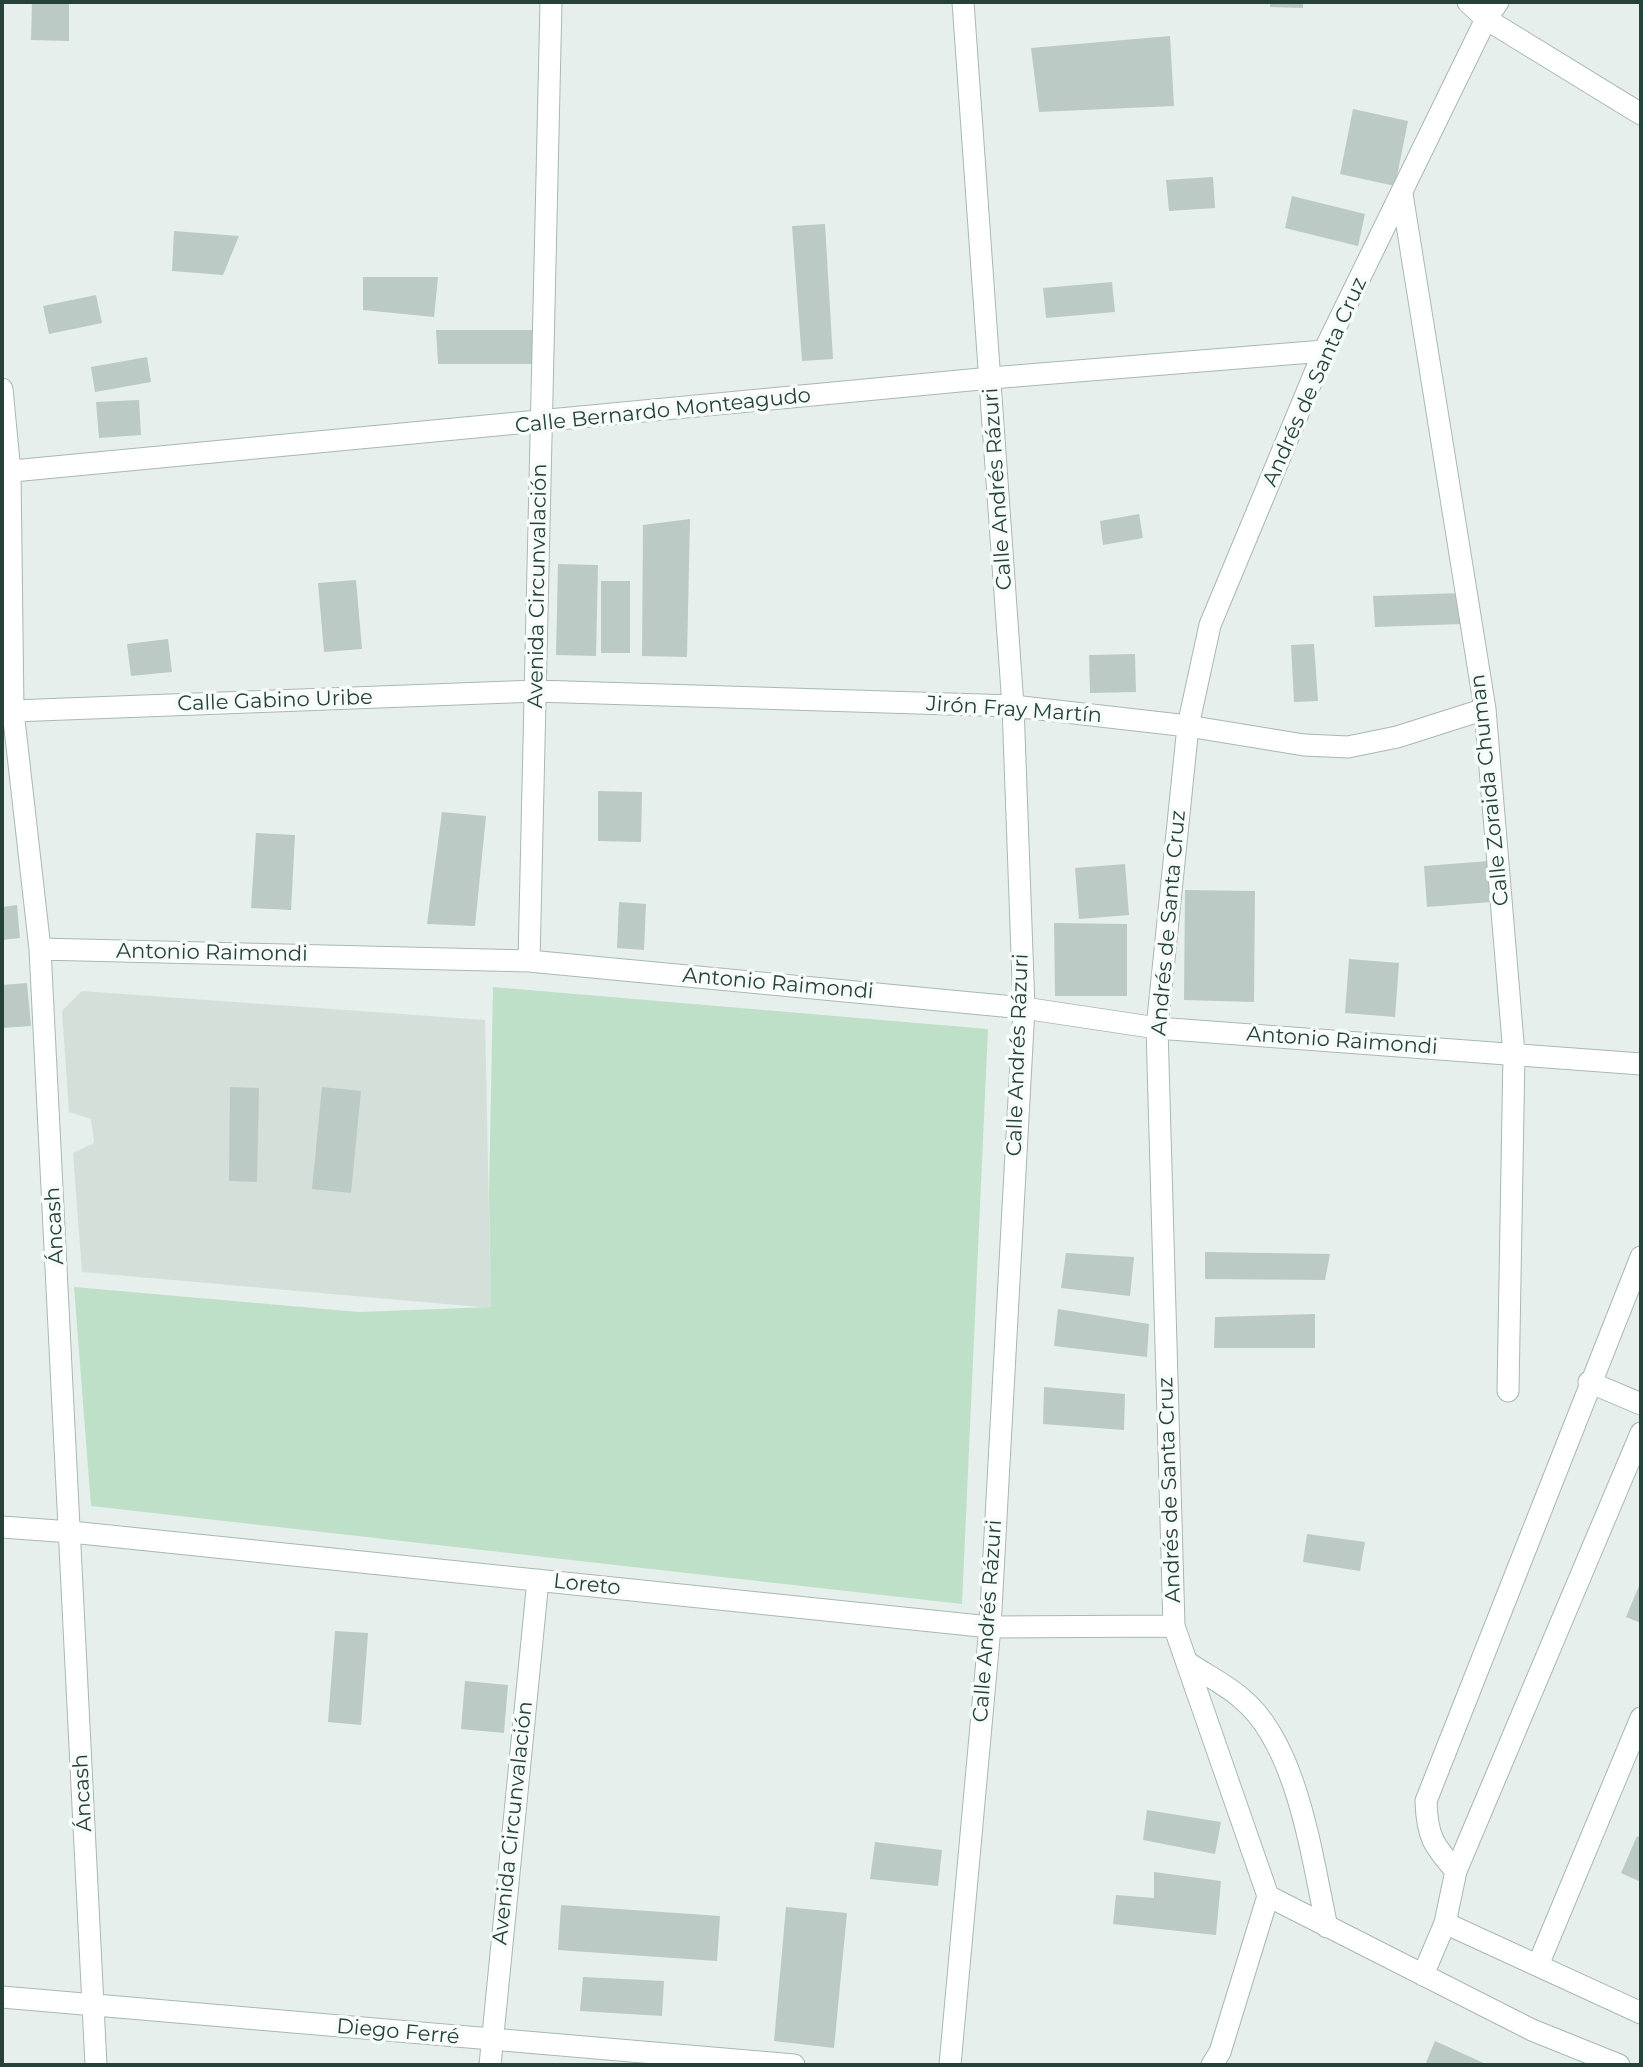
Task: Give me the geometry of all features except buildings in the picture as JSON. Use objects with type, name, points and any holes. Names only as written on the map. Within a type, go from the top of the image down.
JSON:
[{"type":"street","name":"Avenida Circunvalación","points":[[529,961],[551,2]]},
{"type":"street","name":"Calle Andrés Rázuri","points":[[950,2065],[990,1627],[1024,1008],[1013,706],[962,2]]},
{"type":"street","points":[[1468,2],[1492,10],[1641,114]]},
{"type":"street","name":"Andrés de Santa Cruz","points":[[1268,1896],[1174,1626],[1157,1028],[1188,726],[1210,625],[1324,351],[1492,10]]},
{"type":"street","name":"Calle Zoraida Chuman","points":[[1402,194],[1485,709],[1514,1054],[1508,1391]]},
{"type":"street","name":"Calle Bernardo Monteagudo","points":[[6,472],[991,378],[1324,351]]},
{"type":"street","name":"Áncash","points":[[2,389],[13,711],[40,949],[72,1532],[96,2065]]},
{"type":"street","name":"Jirón Fray Martín","points":[[536,691],[1013,706],[1188,726],[1304,745],[1348,747],[1397,737],[1485,709]]},
{"type":"street","name":"Calle Gabino Uribe","points":[[13,711],[536,691]]},
{"type":"street","name":"Antonio Raimondi","points":[[40,949],[529,961],[1024,1008],[1157,1028],[1641,1064]]},
{"type":"street","points":[[1456,1871],[1427,1832],[1426,1801],[1589,1382],[1641,1257]]},
{"type":"street","points":[[1589,1382],[1641,1404]]},
{"type":"street","points":[[1423,1975],[1445,1923],[1456,1871],[1641,1433]]},
{"type":"street","name":"Loreto","points":[[2,1527],[990,1627],[1174,1626]]},
{"type":"street","name":"Avenida Circunvalación","points":[[490,2065],[538,1580]]},
{"type":"street","points":[[1186,1662],[1242,1698],[1271,1733],[1296,1797],[1327,1927]]},
{"type":"street","points":[[1538,1965],[1641,1718]]},
{"type":"street","points":[[1212,2065],[1220,2052],[1268,1896],[1531,2029],[1619,2065]]},
{"type":"street","points":[[1445,1923],[1641,2013]]},
{"type":"street","name":"Diego Ferré","points":[[2,1997],[93,2007],[794,2065]]},
{"type":"shaded area","points":[[82,991],[485,1020],[491,1308],[82,1272],[73,1153],[94,1143],[91,1119],[69,1112],[62,1011]]},
{"type":"green space","points":[[493,987],[988,1029],[962,1604],[91,1506],[74,1287],[359,1312],[491,1307],[489,1195]]}]
